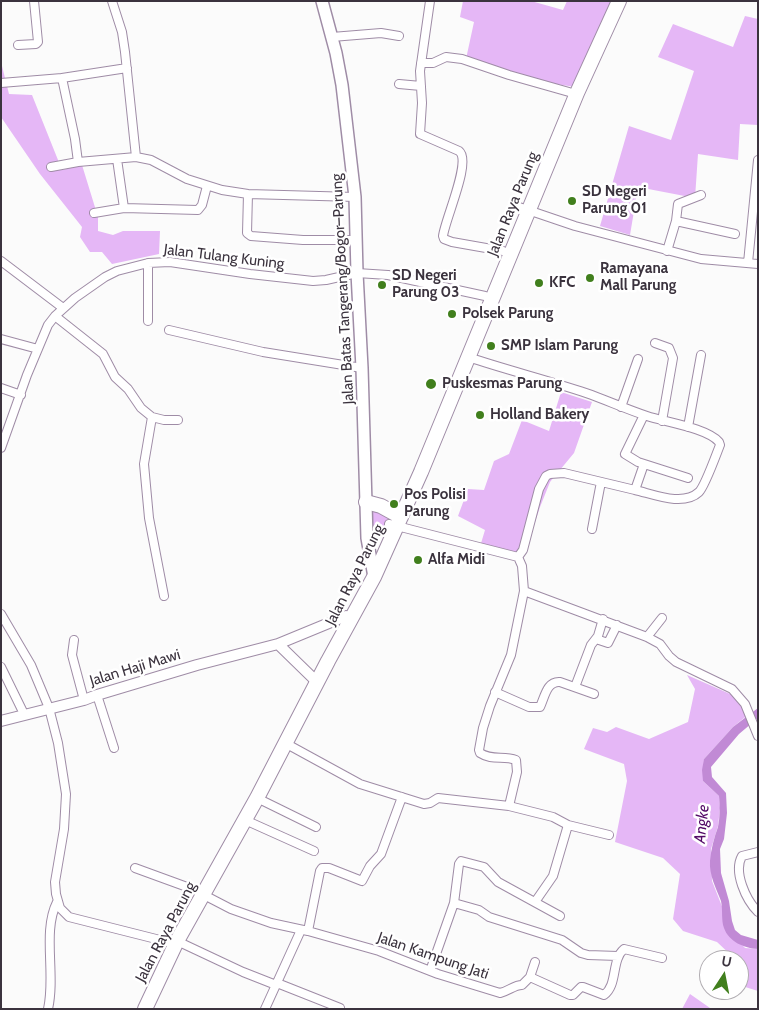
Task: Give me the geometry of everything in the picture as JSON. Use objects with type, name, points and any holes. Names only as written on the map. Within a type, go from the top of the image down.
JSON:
[{"type":"highway","name":"Jalan Raya Parung","points":[[455,378],[468,357],[569,92],[610,1]]},
{"type":"highway","name":"Jalan Raya Parung","points":[[201,893],[315,681],[328,661],[373,570],[455,378],[503,251],[619,1]]},
{"type":"highway","points":[[366,502],[381,506],[395,520]]},
{"type":"highway","name":"Jalan Raya Parung","points":[[137,1009],[187,917],[257,798],[346,616],[373,570]]},
{"type":"highway","name":"Jalan Raya Parung","points":[[145,1009],[173,942]]},
{"type":"main road","name":"Jalan Batas Tangerang/Bogor–Parung","points":[[322,1],[336,53],[346,110],[355,197],[356,273],[362,368],[366,502],[368,538],[373,570]]},
{"type":"street","points":[[18,45],[36,44],[38,42],[34,1]]},
{"type":"street","points":[[112,1],[122,32],[136,157]]},
{"type":"street","points":[[430,1],[421,63],[420,86],[422,102],[420,134],[459,151],[463,157],[458,185],[443,232],[444,239],[503,251]]},
{"type":"street","points":[[332,37],[382,33],[399,36]]},
{"type":"street","points":[[421,63],[433,63],[446,57],[462,59],[569,92]]},
{"type":"street","points":[[1,82],[62,78],[127,68]]},
{"type":"street","points":[[62,78],[78,162]]},
{"type":"street","points":[[399,84],[420,86]]},
{"type":"street","points":[[50,167],[78,162],[136,157],[151,160],[187,179],[207,186],[248,194],[355,197]]},
{"type":"street","points":[[117,159],[124,208]]},
{"type":"street","points":[[748,263],[756,199],[758,160]]},
{"type":"street","points":[[94,213],[124,208],[198,210],[202,205],[207,186]]},
{"type":"street","points":[[248,194],[247,233],[251,236],[303,240],[356,240]]},
{"type":"street","points":[[667,251],[676,220],[678,204],[701,195]]},
{"type":"street","points":[[524,209],[576,226],[701,259],[758,264]]},
{"type":"street","points":[[676,220],[736,234]]},
{"type":"street","points":[[1,261],[63,308]]},
{"type":"street","name":"Jalan Tulang Kuning","points":[[1,448],[45,330],[63,308],[105,277],[117,271],[148,263],[170,262],[313,281],[356,273],[388,275],[485,296]]},
{"type":"street","points":[[148,263],[148,321]]},
{"type":"street","points":[[55,316],[102,354],[115,376],[128,389],[141,408],[152,417],[164,420],[178,420]]},
{"type":"street","points":[[169,330],[263,352],[362,368]]},
{"type":"street","points":[[1,339],[38,349]]},
{"type":"street","points":[[655,343],[669,348],[673,358],[662,421]]},
{"type":"street","points":[[688,427],[702,355]]},
{"type":"street","points":[[468,357],[587,394],[662,421],[688,427],[717,439],[720,446],[700,491],[689,498],[681,499],[556,473],[546,476],[538,489],[523,550],[518,557]]},
{"type":"street","points":[[621,407],[638,359]]},
{"type":"street","points":[[1,388],[22,395]]},
{"type":"street","points":[[644,415],[625,453],[644,464],[688,478]]},
{"type":"street","points":[[152,417],[144,464],[148,518],[164,596]]},
{"type":"street","points":[[635,490],[644,464]]},
{"type":"street","points":[[592,529],[601,482]]},
{"type":"street","points":[[395,520],[518,557],[522,566],[524,591],[511,655],[495,692],[483,728],[479,750],[484,756],[495,759],[512,758],[516,760],[517,772],[509,806]]},
{"type":"street","points":[[524,591],[603,619],[660,644],[676,662],[732,689],[744,704],[758,736]]},
{"type":"street","points":[[1,614],[30,665],[49,708],[58,743],[66,794],[64,829],[56,882],[57,902],[50,928],[52,977],[48,1009]]},
{"type":"street","name":"Jalan Haji Mawi","points":[[1,721],[84,700],[197,665],[278,644],[346,616]]},
{"type":"street","points":[[647,637],[662,618]]},
{"type":"street","points":[[575,687],[603,619]]},
{"type":"street","points":[[596,639],[608,643],[618,625]]},
{"type":"street","points":[[74,640],[72,655],[84,700]]},
{"type":"street","points":[[278,644],[315,681]]},
{"type":"street","points":[[1,667],[24,714]]},
{"type":"street","points":[[495,692],[532,708],[540,706],[549,685],[554,682],[560,682],[594,694]]},
{"type":"street","points":[[97,695],[114,748]]},
{"type":"street","points":[[285,743],[360,784],[402,798],[424,804],[438,798],[509,806],[552,817],[568,825],[609,835]]},
{"type":"street","points":[[257,798],[316,827]]},
{"type":"street","points":[[265,1009],[305,930],[320,871],[322,868],[329,868],[362,882],[370,866],[381,854],[402,798]]},
{"type":"street","points":[[245,820],[314,851]]},
{"type":"street","points":[[535,902],[553,876],[568,825]]},
{"type":"street","points":[[758,852],[742,856],[739,867],[744,890],[751,904],[758,912]]},
{"type":"street","points":[[430,971],[454,903],[461,861],[484,867],[498,882],[560,916]]},
{"type":"street","name":"Jalan Kampung Jati","points":[[135,868],[201,893],[245,914],[271,923],[305,930],[391,955],[430,971],[500,992],[507,991],[516,985],[522,985],[530,977]]},
{"type":"street","points":[[57,902],[62,912],[69,917],[173,942],[243,972],[340,1008]]},
{"type":"street","points":[[454,903],[479,910],[489,917],[562,940],[581,953],[618,956]]},
{"type":"street","points":[[535,962],[530,977],[570,995],[573,995],[583,987],[604,995],[610,990],[618,956],[624,949],[662,958]]},
{"type":"shaded area","points":[[463,1],[531,1],[563,10],[567,1],[611,1],[575,87],[531,80],[466,59],[474,22],[460,17]]},
{"type":"shaded area","points":[[745,16],[758,19],[758,125],[740,124],[738,160],[698,154],[695,198],[638,187],[630,235],[600,226],[629,126],[671,140],[694,71],[658,57],[673,24],[733,47]]},
{"type":"shaded area","points":[[1,62],[9,94],[32,95],[62,170],[82,165],[98,217],[98,231],[113,235],[123,231],[160,231],[159,254],[112,264],[102,252],[90,252],[80,237],[82,227],[40,174],[1,117]]},
{"type":"shaded area","points":[[561,392],[592,402],[574,453],[550,482],[522,562],[479,550],[485,530],[458,516],[468,489],[484,490],[494,461],[509,454],[522,420],[549,431]]},
{"type":"shaded area","points":[[375,508],[386,514],[388,519],[377,541],[371,538],[370,512]]},
{"type":"shaded area","points":[[687,675],[737,697],[749,714],[733,727],[704,759],[703,781],[719,796],[718,826],[711,849],[712,881],[723,909],[723,923],[745,948],[758,949],[758,991],[749,988],[749,950],[726,950],[717,942],[683,931],[673,919],[680,874],[663,858],[615,842],[627,781],[624,764],[584,749],[593,728],[607,732],[616,727],[649,739],[688,722],[695,689]]},
{"type":"shaded area","points":[[758,708],[758,718],[739,734],[711,767],[712,777],[726,793],[727,813],[724,839],[720,849],[721,873],[729,901],[732,921],[735,930],[741,935],[758,940],[758,949],[733,941],[724,928],[721,901],[713,881],[710,866],[710,857],[719,823],[719,796],[703,781],[702,770],[704,759],[733,727]]},
{"type":"shaded area","points":[[690,994],[710,1008],[713,1009],[682,1009]]},
{"type":"place","name":"SD Negeri Parung 01","points":[[572,201]]},
{"type":"place","name":"Ramayana Mall Parung","points":[[590,278]]},
{"type":"place","name":"KFC","points":[[539,283]]},
{"type":"place","name":"SD Negeri Parung 03","points":[[382,285]]},
{"type":"place","name":"Polsek Parung","points":[[452,314]]},
{"type":"place","name":"SMP Islam Parung","points":[[491,346]]},
{"type":"place","name":"Puskesmas Parung","points":[[431,384]]},
{"type":"place","name":"Holland Bakery","points":[[480,415]]},
{"type":"place","name":"Pos Polisi Parung","points":[[394,504]]},
{"type":"place","name":"Alfa Midi","points":[[418,560]]},
{"type":"water label","name":"Angke","points":[[702,824]]}]
